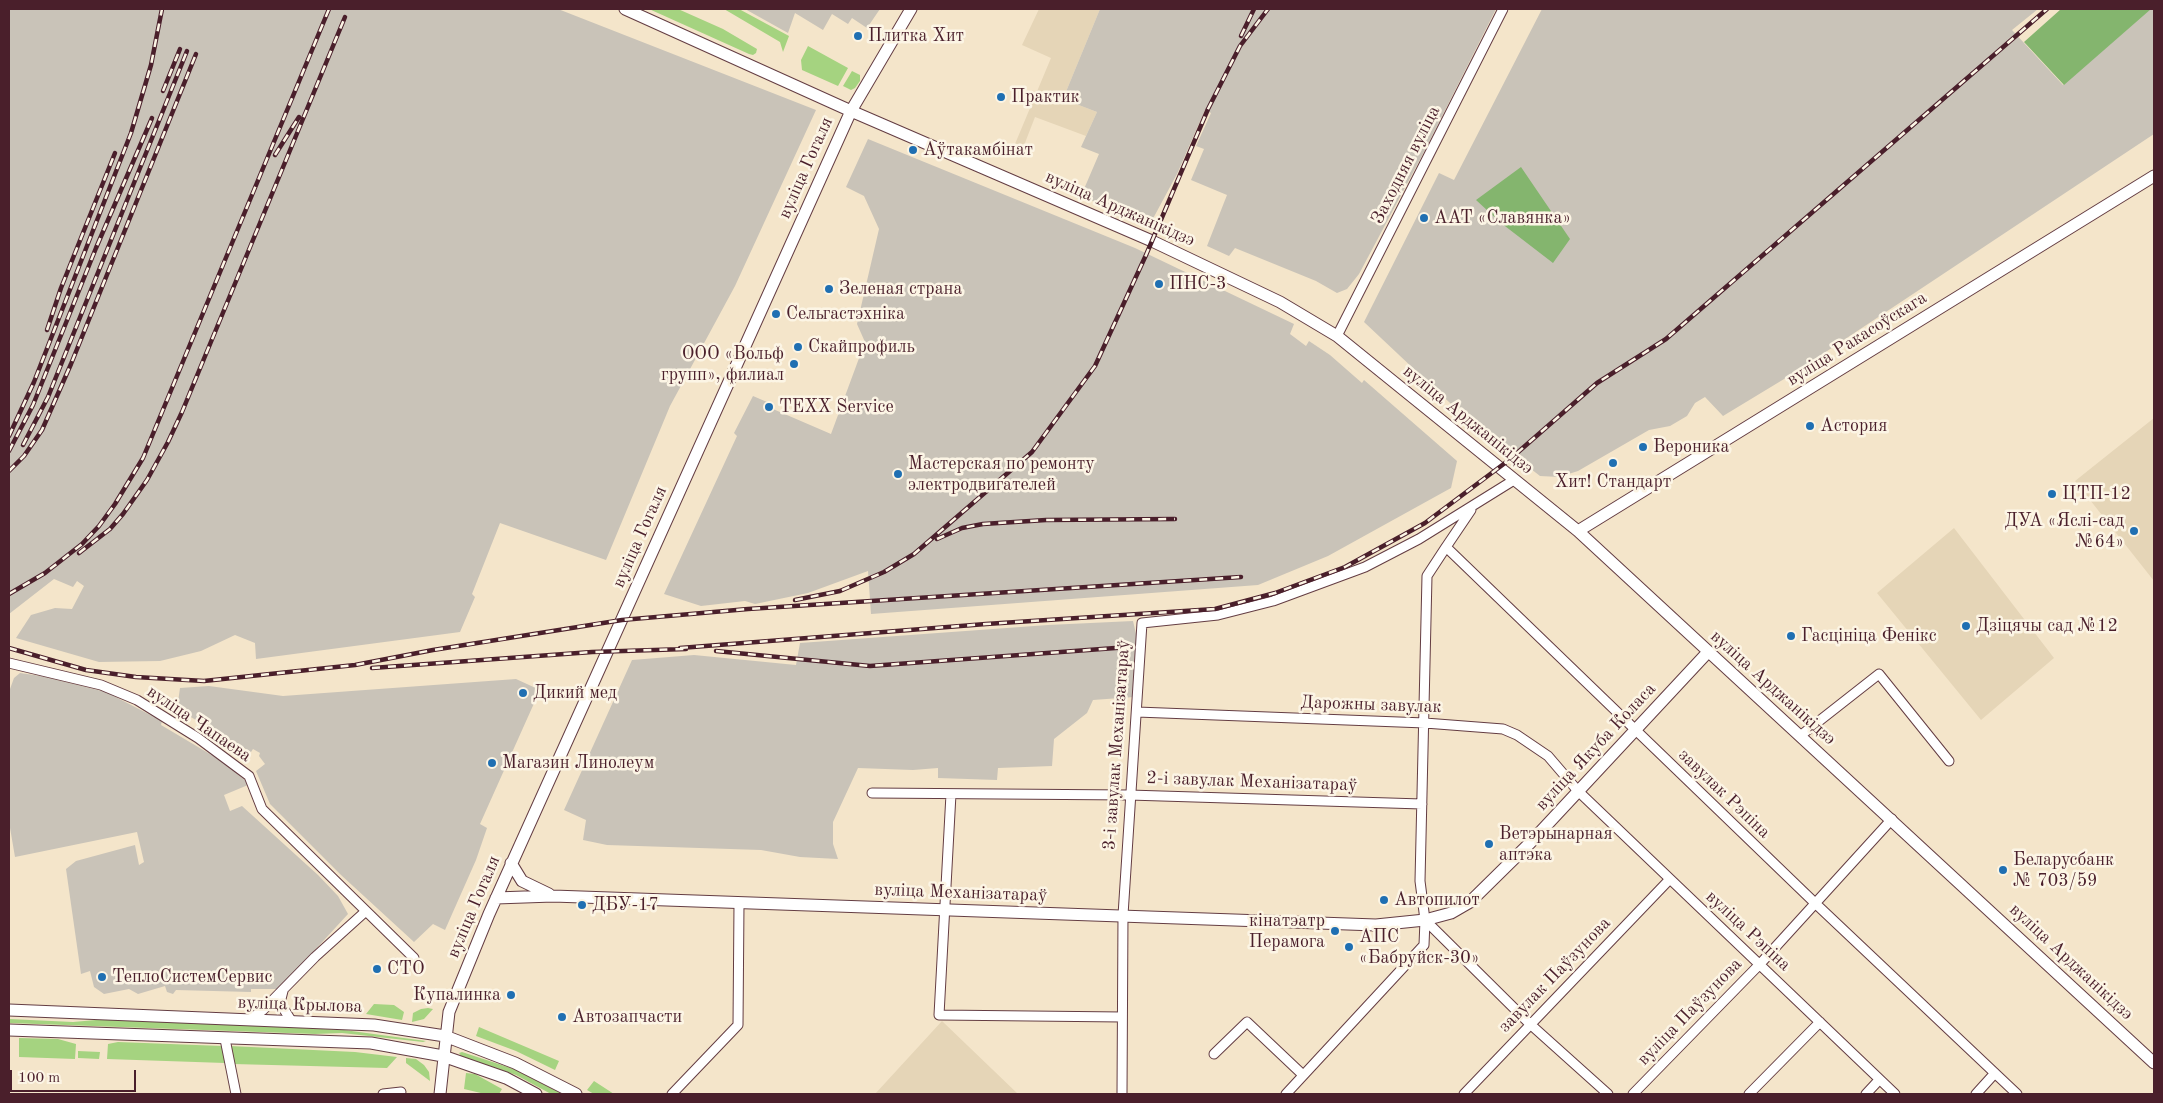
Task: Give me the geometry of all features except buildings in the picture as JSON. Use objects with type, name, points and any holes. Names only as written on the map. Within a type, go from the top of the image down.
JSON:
[{"type":"main road","name":"вуліца Арджанікідзэ","points":[[625,9],[851,111],[1152,241],[1280,302],[1337,336],[1578,531],[2154,1063]]},
{"type":"main road","name":"вуліца Гогаля","points":[[440,1094],[449,1012],[496,898],[851,111],[911,9]]},
{"type":"main road","name":"вуліца Ракасоўскага","points":[[1578,531],[2154,176]]},
{"type":"main road","name":"вуліца Якуба Коласа","points":[[1425,920],[1451,914],[1470,902],[1578,791],[1708,652]]},
{"type":"main road","points":[[512,863],[522,881],[552,896]]},
{"type":"main road","name":"вуліца Механізатараў","points":[[496,898],[552,896],[1376,925],[1425,920]]},
{"type":"main road","name":"вуліца Крылова","points":[[9,1010],[374,1025],[445,1036],[515,1063],[576,1094]]},
{"type":"main road","name":"вуліца Крылова","points":[[9,1030],[371,1043],[443,1056],[506,1078],[536,1094]]},
{"type":"street","name":"Заходняя вуліца","points":[[1337,336],[1503,9]]},
{"type":"street","name":"3-і завулак Механізатараў","points":[[1122,1094],[1123,915],[1129,795],[1137,712],[1142,623],[1218,614],[1273,602],[1386,557],[1473,507],[1514,480]]},
{"type":"street","points":[[1286,1094],[1424,945],[1425,920],[1420,880],[1427,576],[1473,507]]},
{"type":"street","name":"завулак Рэпіна","points":[[1446,548],[2016,1094]]},
{"type":"street","name":"вуліца Чапаева","points":[[9,663],[101,685],[137,700],[198,738],[249,776],[262,809],[414,958]]},
{"type":"street","points":[[1800,736],[1879,674],[1949,761]]},
{"type":"street","name":"Дарожны завулак","points":[[1137,712],[1425,723],[1502,729],[1517,735],[1548,756],[1578,791]]},
{"type":"street","name":"вуліца Рэпіна","points":[[1578,791],[1895,1094]]},
{"type":"street","name":"2-і завулак Механізатараў","points":[[872,793],[1129,795],[1422,804]]},
{"type":"street","points":[[950,794],[939,1015],[1122,1018]]},
{"type":"street","name":"вуліца Паўзунова","points":[[1633,1094],[1760,964],[1892,819]]},
{"type":"street","name":"завулак Паўзунова","points":[[1464,1094],[1670,880]]},
{"type":"street","points":[[672,1094],[738,1025],[739,904]]},
{"type":"street","points":[[248,1020],[263,1010],[315,957],[366,911]]},
{"type":"street","points":[[1425,920],[1530,1024],[1608,1094]]},
{"type":"street","points":[[283,991],[280,1003],[292,1022]]},
{"type":"street","points":[[1214,1054],[1247,1022],[1303,1076]]},
{"type":"street","points":[[1749,1094],[1820,1022]]},
{"type":"street","points":[[225,1039],[236,1094]]},
{"type":"street","points":[[1976,1094],[1995,1073]]},
{"type":"street","points":[[1866,1094],[1879,1080]]},
{"type":"street","points":[[383,1094],[401,1092]]},
{"type":"shaded area","points":[[9,9],[558,9],[816,110],[735,286],[670,406],[606,560],[500,523],[472,594],[475,597],[460,632],[256,659],[255,643],[235,635],[201,651],[160,661],[99,662],[16,638],[31,615],[55,608],[72,609],[84,586],[77,581],[73,587],[54,579],[9,614]]},
{"type":"shaded area","points":[[745,9],[880,9],[867,28],[852,18],[848,24],[832,14],[823,30],[795,13],[788,33]]},
{"type":"shaded area","points":[[1039,9],[1100,9],[1063,99],[1097,112],[1086,136],[1035,117],[1023,148],[1015,144],[1051,58],[1022,45]]},
{"type":"shaded area","points":[[1100,9],[1496,9],[1424,152],[1359,274],[1347,289],[1337,293],[1316,281],[1235,248],[1229,256],[1207,246],[1227,195],[1191,180],[1204,149],[1196,146],[1211,113],[1205,110],[1177,174],[1149,226],[1081,196],[1099,154],[1081,147],[1097,112],[1063,99]]},
{"type":"shaded area","points":[[1542,9],[2038,9],[2012,30],[2063,85],[2150,9],[2154,9],[2154,134],[1794,373],[1723,416],[1705,397],[1695,403],[1687,416],[1670,426],[1649,430],[1578,471],[1559,477],[1540,476],[1466,418],[1364,322],[1439,173],[1454,180]]},
{"type":"shaded area","points":[[868,139],[1135,248],[1294,324],[1290,334],[1306,346],[1309,341],[1330,355],[1362,383],[1364,380],[1457,461],[1451,488],[1328,556],[1258,585],[871,614],[868,571],[808,593],[755,604],[745,601],[701,606],[664,594],[737,436],[734,433],[753,396],[774,405],[773,409],[831,434],[865,342],[857,324],[879,229],[864,196],[846,187]]},
{"type":"shaded area","name":"ДУА «Яслі-сад №64»","points":[[2154,418],[2154,581],[2075,481]]},
{"type":"shaded area","name":"Дзіцячы сад №12","points":[[1954,528],[2054,658],[1981,720],[1877,593]]},
{"type":"shaded area","points":[[1133,621],[1137,638],[1134,697],[1093,700],[1087,713],[1054,739],[1052,766],[998,768],[997,780],[938,778],[938,768],[913,770],[858,768],[833,822],[833,844],[838,859],[800,857],[761,850],[607,845],[583,840],[586,820],[564,810],[632,660],[694,655],[796,665],[800,643],[1048,625]]},
{"type":"shaded area","points":[[20,673],[41,676],[106,692],[162,721],[161,725],[220,760],[245,780],[248,785],[224,795],[230,811],[242,806],[318,875],[338,896],[348,914],[279,989],[251,989],[251,992],[176,990],[173,994],[167,992],[165,986],[138,994],[129,989],[104,994],[94,987],[90,971],[81,974],[66,869],[76,861],[135,845],[139,865],[144,862],[137,832],[15,857],[9,822],[9,715],[10,689],[14,678]]},
{"type":"shaded area","points":[[516,679],[540,690],[480,824],[487,828],[476,860],[445,930],[433,924],[414,942],[341,875],[270,804],[256,771],[265,764],[259,756],[260,753],[253,749],[251,752],[177,709],[180,688],[209,686],[283,696]]},
{"type":"shaded area","points":[[942,1021],[1018,1094],[875,1094]]},
{"type":"green space","points":[[649,9],[678,9],[723,29],[757,49],[756,53],[753,55],[749,54]]},
{"type":"green space","points":[[724,9],[739,9],[789,36],[783,52],[780,42]]},
{"type":"green space","points":[[2061,9],[2151,9],[2064,85],[2024,42]]},
{"type":"green space","points":[[808,46],[848,68],[838,86],[802,70],[801,60]]},
{"type":"green space","points":[[852,71],[860,75],[860,81],[851,90],[843,86]]},
{"type":"green space","points":[[1521,167],[1570,239],[1553,263],[1501,223],[1476,200]]},
{"type":"green space","points":[[374,1004],[394,1005],[404,1012],[402,1020],[366,1014]]},
{"type":"green space","points":[[428,1008],[433,1009],[424,1019],[412,1022],[413,1013]]},
{"type":"green space","points":[[9,1019],[73,1022],[107,1019],[344,1030],[426,1041],[342,1033],[315,1034],[9,1023]]},
{"type":"green space","points":[[479,1027],[559,1061],[555,1070],[516,1051],[476,1036]]},
{"type":"green space","points":[[19,1038],[58,1039],[76,1044],[75,1059],[19,1057]]},
{"type":"green space","points":[[118,1042],[222,1046],[225,1063],[107,1059],[108,1044]]},
{"type":"green space","points":[[230,1046],[355,1052],[397,1057],[387,1068],[233,1064]]},
{"type":"green space","points":[[78,1051],[100,1052],[99,1059],[78,1058]]},
{"type":"green space","points":[[462,1052],[517,1070],[562,1094],[551,1094],[516,1075],[461,1056],[459,1053]]},
{"type":"green space","points":[[406,1058],[416,1059],[424,1065],[429,1072],[430,1081],[406,1063]]},
{"type":"green space","points":[[466,1073],[475,1074],[502,1089],[499,1094],[485,1094],[464,1089]]},
{"type":"green space","points":[[594,1081],[614,1094],[594,1094],[587,1090]]},
{"type":"railway","points":[[9,436],[34,382],[131,133],[151,65],[162,9]]},
{"type":"railway","points":[[9,594],[45,573],[82,544],[99,526],[115,504],[143,458],[329,9]]},
{"type":"railway","points":[[1241,36],[1254,9]]},
{"type":"railway","points":[[795,600],[840,591],[884,572],[914,554],[1032,452],[1095,366],[1146,255],[1208,109],[1240,46],[1268,9]]},
{"type":"railway","points":[[680,648],[986,624],[1215,609],[1275,593],[1345,567],[1425,523],[1509,460],[1597,383],[1666,339],[2047,9]]},
{"type":"railway","points":[[79,553],[110,529],[123,514],[147,480],[168,442],[345,17]]},
{"type":"railway","points":[[163,91],[180,49]]},
{"type":"railway","points":[[23,445],[48,397],[187,51]]},
{"type":"railway","points":[[9,471],[24,456],[42,430],[71,364],[196,54]]},
{"type":"railway","points":[[275,155],[299,117]]},
{"type":"railway","points":[[9,451],[33,405],[96,248],[152,118]]},
{"type":"railway","points":[[47,330],[61,288],[115,153]]},
{"type":"railway","points":[[937,539],[962,528],[983,524],[1046,520],[1175,519]]},
{"type":"railway","points":[[9,648],[86,670],[136,677],[204,681],[355,665],[433,650],[622,620],[748,609],[1241,577]]},
{"type":"railway","points":[[716,651],[870,666],[1129,647]]},
{"type":"railway","points":[[372,668],[592,652],[686,649]]},
{"type":"place","name":"Плитка Хит","points":[[858,36]]},
{"type":"place","name":"Практик","points":[[1001,97]]},
{"type":"place","name":"Аўтакамбінат","points":[[913,150]]},
{"type":"place","name":"ААТ «Славянка»","points":[[1424,218]]},
{"type":"place","name":"ПНС-3","points":[[1159,284]]},
{"type":"place","name":"Зеленая страна","points":[[829,289]]},
{"type":"place","name":"Сельгастэхніка","points":[[776,314]]},
{"type":"place","name":"Скайпрофиль","points":[[798,347]]},
{"type":"place","name":"ООО «Вольф групп», филиал","points":[[794,364]]},
{"type":"place","name":"TEXX Service","points":[[769,407]]},
{"type":"place","name":"Астория","points":[[1810,426]]},
{"type":"place","name":"Вероника","points":[[1643,447]]},
{"type":"place","name":"Хит! Стандарт","points":[[1613,463]]},
{"type":"place","name":"Мастерская по ремонту электродвигателей","points":[[898,474]]},
{"type":"place","name":"ЦТП-12","points":[[2052,494]]},
{"type":"place","name":"ДУА «Яслі-сад №64»","points":[[2134,531]]},
{"type":"place","name":"Дзіцячы сад №12","points":[[1966,626]]},
{"type":"place","name":"Гасцініца Фенікс","points":[[1791,636]]},
{"type":"place","name":"Дикий мед","points":[[523,693]]},
{"type":"place","name":"Магазин Линолеум","points":[[492,763]]},
{"type":"place","name":"Ветэрынарная аптэка","points":[[1489,844]]},
{"type":"place","name":"Беларусбанк № 703/59","points":[[2003,870]]},
{"type":"place","name":"Автопилот","points":[[1384,900]]},
{"type":"place","name":"ДБУ-17","points":[[582,905]]},
{"type":"place","name":"кінатэатр Перамога","points":[[1335,931]]},
{"type":"place","name":"АПС «Бабруйск-30»","points":[[1349,947]]},
{"type":"place","name":"СТО","points":[[377,969]]},
{"type":"place","name":"ТеплоСистемСервис","points":[[102,977]]},
{"type":"place","name":"Купалинка","points":[[511,995]]},
{"type":"place","name":"Автозапчасти","points":[[562,1017]]}]
